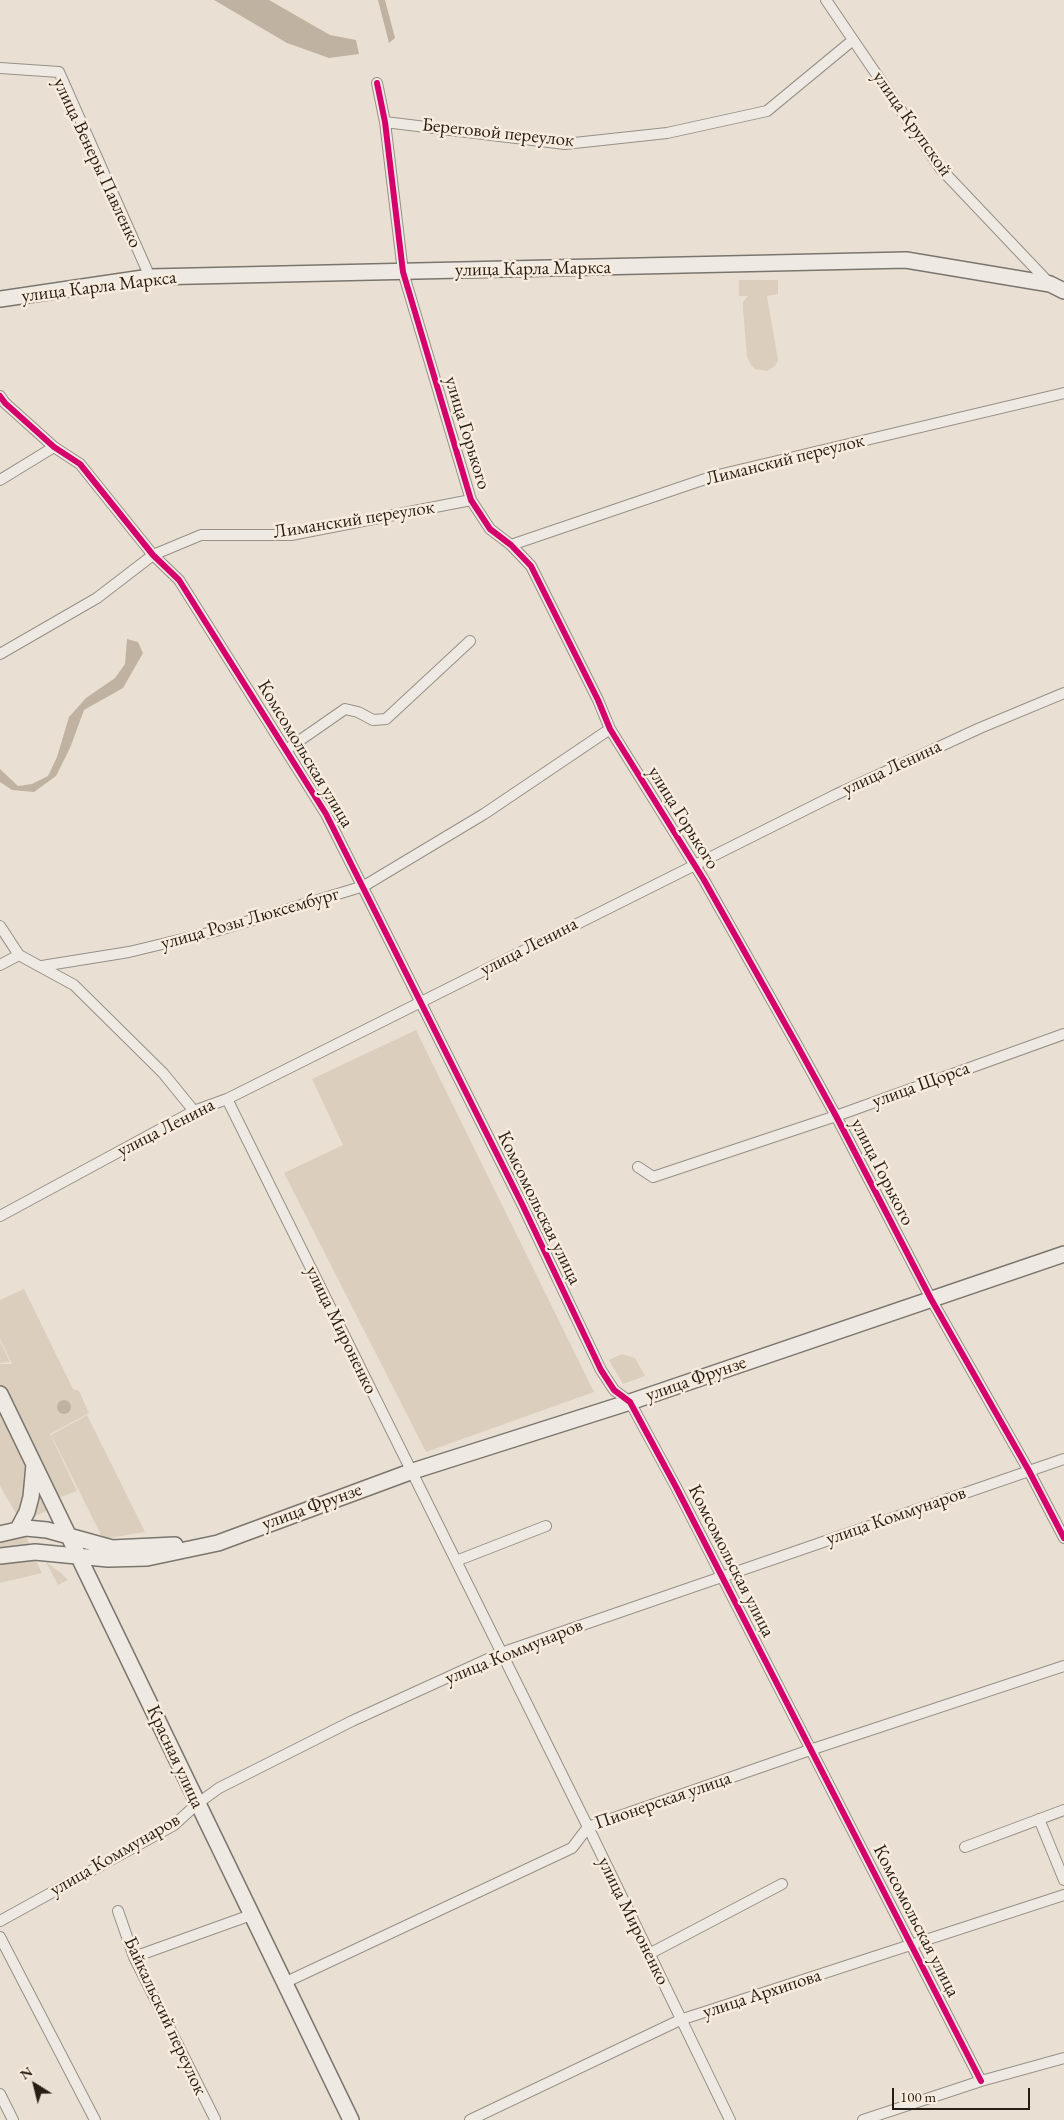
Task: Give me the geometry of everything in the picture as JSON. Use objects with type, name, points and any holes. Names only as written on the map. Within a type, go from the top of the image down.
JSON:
[{"type":"main road","name":"улица Карла Маркса","points":[[0,299],[150,277],[906,260],[1050,284],[1064,291]]},
{"type":"main road","name":"улица Фрунзе","points":[[0,1556],[35,1552],[116,1560],[147,1558],[218,1543],[243,1532],[410,1472],[630,1402],[1064,1254]]},
{"type":"main road","name":"Красная улица","points":[[0,1394],[350,2120]]},
{"type":"main road","points":[[18,1529],[27,1512],[31,1497],[34,1464]]},
{"type":"main road","name":"улица Фрунзе","points":[[0,1534],[18,1529],[47,1530],[112,1548],[177,1545],[243,1532]]},
{"type":"street","name":"улица Крупской","points":[[826,0],[940,168],[1050,284]]},
{"type":"street","name":"Береговой переулок","points":[[385,122],[565,144],[667,133],[767,111],[854,40]]},
{"type":"street","name":"улица Венеры Павленко","points":[[0,68],[59,72],[150,277]]},
{"type":"street","name":"улица Горького","points":[[377,83],[385,122],[403,272],[471,500],[490,529],[511,545],[531,566],[598,700],[610,729],[704,880],[836,1116],[931,1299],[1064,1538]]},
{"type":"street","name":"Лиманский переулок","points":[[511,545],[714,476],[1064,393]]},
{"type":"street","name":"Комсомольская улица","points":[[0,396],[5,403],[54,447],[80,464],[153,555],[179,580],[326,814],[364,886],[420,1003],[522,1204],[601,1370],[614,1390],[630,1402],[723,1576],[810,1750],[913,1946],[981,2081]]},
{"type":"street","points":[[0,480],[54,447]]},
{"type":"street","name":"Лиманский переулок","points":[[0,654],[97,598],[153,555],[201,535],[291,534],[471,500]]},
{"type":"street","points":[[286,750],[345,709],[358,712],[373,720],[386,719],[470,641]]},
{"type":"street","name":"улица Ленина","points":[[0,1216],[194,1111],[227,1098],[420,1003],[843,791],[980,728],[1064,693]]},
{"type":"street","name":"улица Розы Люксембург","points":[[42,966],[129,952],[216,931],[364,886],[484,814],[610,729]]},
{"type":"street","points":[[0,926],[19,955],[74,985],[163,1073],[194,1111]]},
{"type":"street","points":[[0,965],[19,955]]},
{"type":"street","name":"улица Щорса","points":[[638,1167],[653,1177],[836,1116],[1064,1034]]},
{"type":"street","name":"улица Мироненко","points":[[227,1098],[410,1472],[588,1826],[680,2020],[730,2120]]},
{"type":"street","name":"улица Коммунаров","points":[[0,1921],[174,1826],[197,1804],[218,1788],[352,1721],[501,1653],[1064,1459]]},
{"type":"street","points":[[456,1561],[546,1526]]},
{"type":"street","name":"Пионерская улица","points":[[284,1983],[572,1848],[588,1826],[1064,1666]]},
{"type":"street","points":[[965,1847],[1064,1810]]},
{"type":"street","points":[[1039,1819],[1064,1880]]},
{"type":"street","points":[[649,1954],[782,1884]]},
{"type":"street","name":"улица Архипова","points":[[470,2120],[680,2020],[1064,1896]]},
{"type":"street","name":"Байкальский переулок","points":[[118,1911],[134,1957],[215,2119]]},
{"type":"street","points":[[134,1957],[251,1915]]},
{"type":"street","points":[[0,1937],[95,2120]]},
{"type":"street","points":[[863,2120],[981,2081],[1064,2058]]},
{"type":"street","points":[[0,2094],[13,2120]]},
{"type":"shaded area","points":[[214,0],[269,0],[330,35],[356,40],[359,54],[329,58],[287,43]]},
{"type":"shaded area","points":[[378,0],[385,0],[395,38],[389,43]]},
{"type":"shaded area","points":[[739,280],[778,280],[778,294],[767,296],[778,360],[775,366],[767,371],[755,369],[747,357],[743,302],[748,296],[739,296]]},
{"type":"shaded area","points":[[127,639],[138,642],[143,653],[123,688],[84,710],[70,748],[56,776],[34,792],[12,790],[0,782],[0,769],[18,786],[32,784],[48,776],[57,757],[69,717],[86,698],[115,678],[125,664]]},
{"type":"shaded area","points":[[416,1030],[594,1392],[426,1452],[284,1173],[343,1145],[312,1079]]},
{"type":"shaded area","points":[[24,1289],[73,1389],[79,1391],[89,1413],[50,1434],[77,1491],[48,1502],[51,1509],[21,1522],[0,1486],[0,1364],[12,1364],[0,1339],[0,1300]]},
{"type":"shaded area","points":[[0,1341],[10,1362],[0,1363]]},
{"type":"shaded area","points":[[622,1354],[635,1358],[645,1376],[623,1384],[609,1360]]},
{"type":"shaded area","points":[[61,1400],[67,1400],[71,1407],[67,1414],[61,1414],[57,1410],[57,1404]]},
{"type":"shaded area","points":[[87,1415],[145,1532],[103,1539],[51,1435]]},
{"type":"shaded area","points":[[26,1536],[29,1544],[0,1550],[0,1542]]},
{"type":"shaded area","points":[[12,1560],[36,1561],[42,1573],[0,1583],[0,1564]]},
{"type":"shaded area","points":[[46,1562],[61,1573],[68,1580],[58,1585]]},
{"type":"cycle path","points":[[377,83],[385,122],[403,272],[471,500],[490,529],[511,545],[531,566],[598,700],[610,729],[704,880],[797,1045],[931,1299],[1029,1471],[1064,1538]]},
{"type":"cycle path","points":[[0,396],[5,403],[54,447],[80,464],[153,555],[179,580],[326,814],[522,1204],[601,1370],[614,1390],[630,1402],[676,1487],[981,2081]]}]
